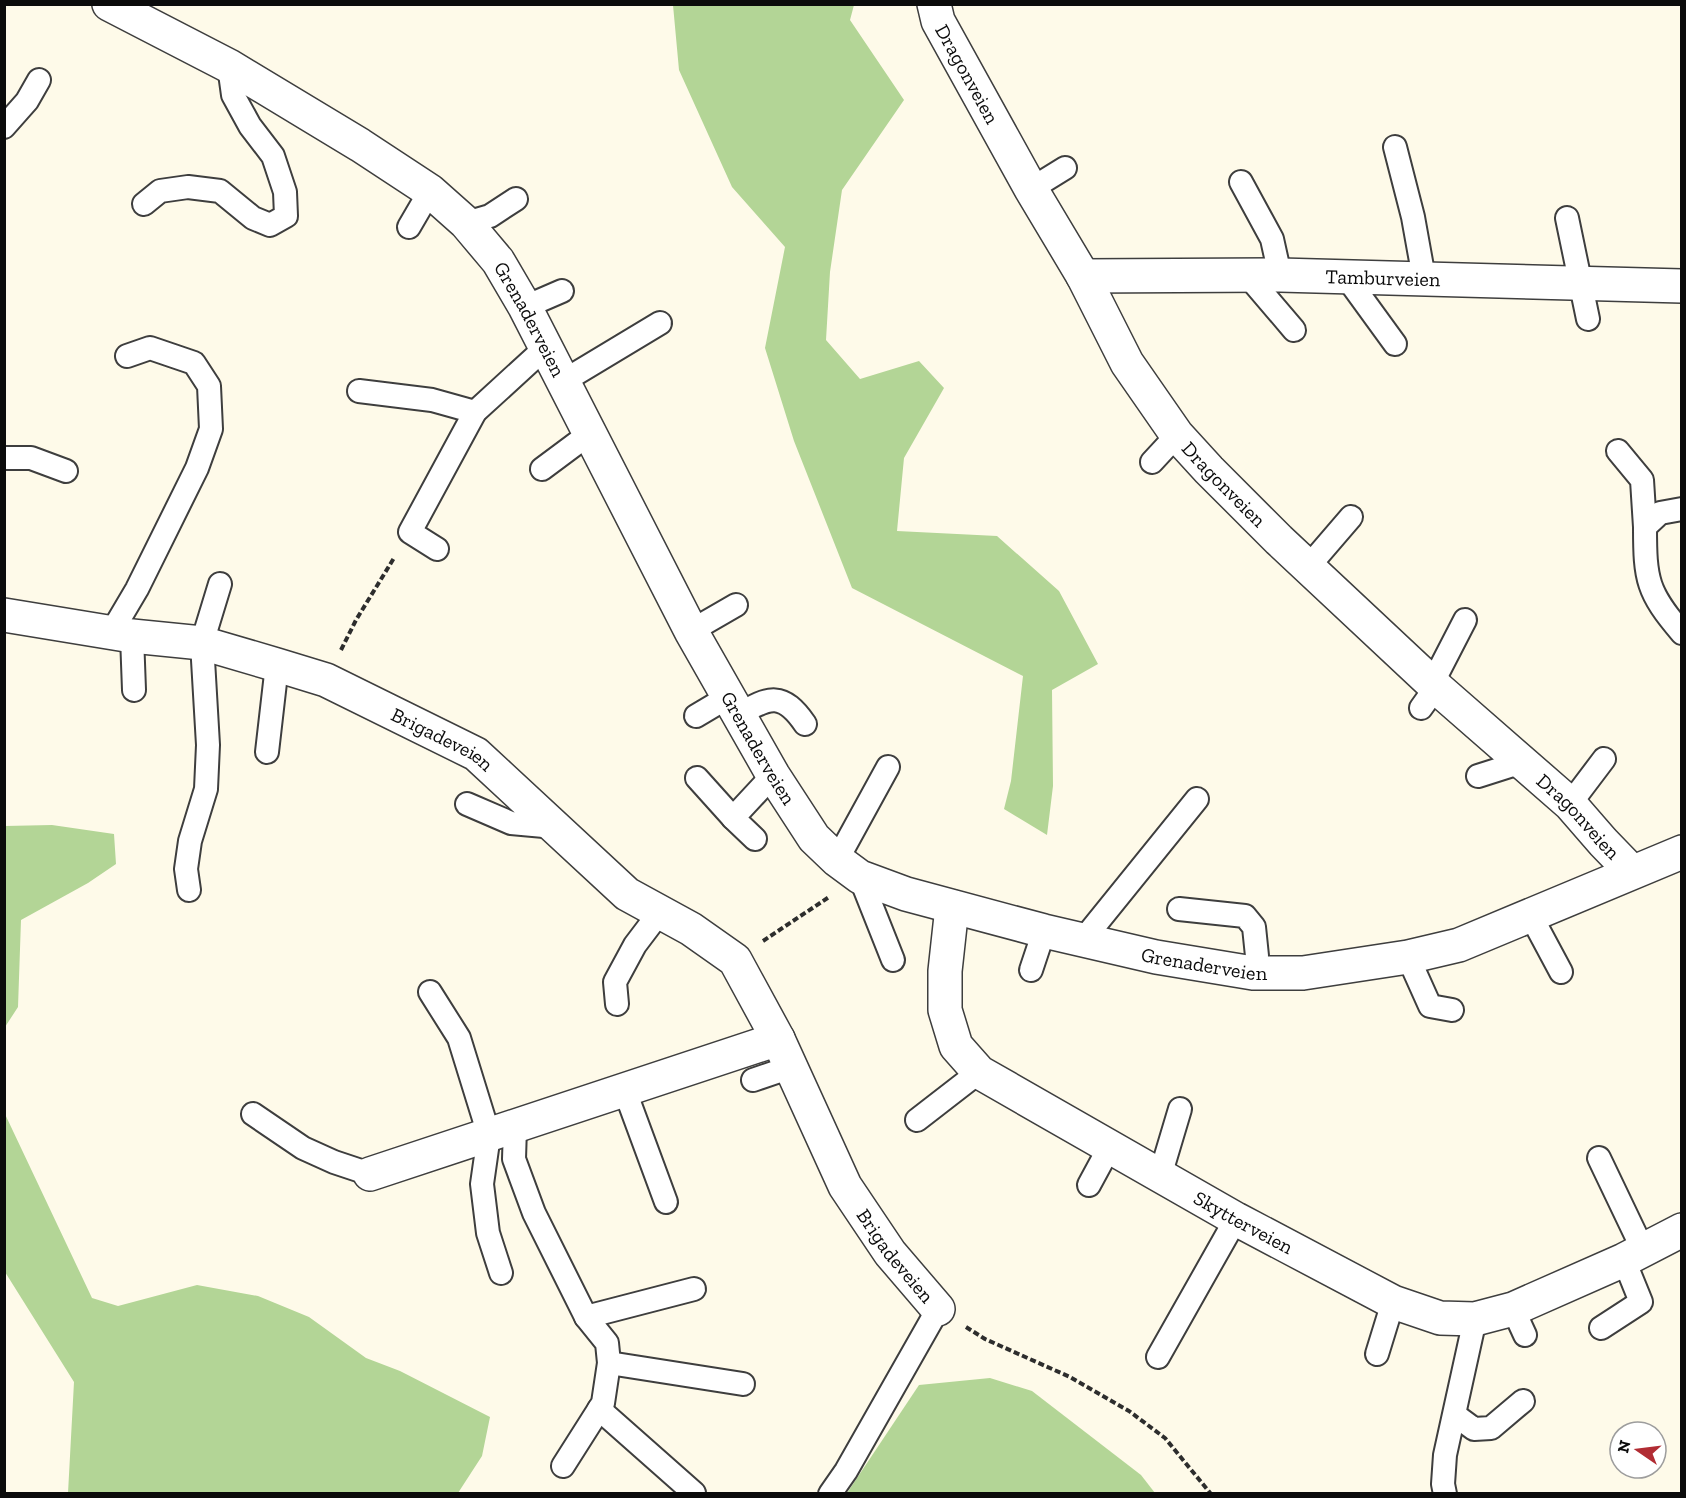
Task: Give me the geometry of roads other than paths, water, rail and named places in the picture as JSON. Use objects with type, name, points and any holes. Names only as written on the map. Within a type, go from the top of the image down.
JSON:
[{"type":"street","name":"Grenaderveien","points":[[109,4],[229,66],[360,146],[430,191],[466,223],[498,261],[525,307],[691,631],[773,775],[814,838],[848,869],[906,894],[1083,940],[1185,963],[1253,973],[1303,973],[1408,957],[1459,945],[1682,852]]},
{"type":"street","name":"Dragonveien","points":[[934,4],[938,21],[1031,189],[1083,276],[1127,363],[1177,435],[1430,693],[1522,762],[1570,804],[1632,872]]},
{"type":"street","name":"Tamburveien","points":[[1083,276],[1264,275],[1682,286]]},
{"type":"street","name":"Brigadeveien","points":[[4,615],[122,635],[202,643],[277,665],[326,680],[476,754],[627,894],[691,929],[735,960],[785,1053],[845,1186],[890,1253],[938,1309]]},
{"type":"street","name":"Skytterveien","points":[[952,907],[945,971],[945,1010],[956,1046],[980,1072],[1236,1219],[1393,1302],[1440,1318],[1519,1322],[1633,1255],[1682,1230]]},
{"type":"street","points":[[370,1174],[625,1091],[785,1053]]},
{"type":"lane","points":[[144,204],[160,191],[188,187],[220,191],[253,218],[270,225],[286,216],[285,192],[273,156],[250,126],[233,95],[229,66]]},
{"type":"lane","points":[[4,127],[27,101],[39,80]]},
{"type":"lane","points":[[1395,147],[1413,217],[1424,278]]},
{"type":"lane","points":[[1031,189],[1065,168]]},
{"type":"lane","points":[[1241,182],[1272,239],[1264,275],[1294,330]]},
{"type":"lane","points":[[409,227],[430,191]]},
{"type":"lane","points":[[466,223],[490,216],[516,199]]},
{"type":"lane","points":[[1566,218],[1588,319]]},
{"type":"lane","points":[[1347,278],[1395,344]]},
{"type":"lane","points":[[525,307],[562,291]]},
{"type":"lane","points":[[562,382],[660,323]]},
{"type":"lane","points":[[127,356],[150,348],[194,363],[209,386],[211,429],[197,468],[137,590],[122,635],[134,690]]},
{"type":"lane","points":[[437,549],[410,532],[475,412],[545,348]]},
{"type":"lane","points":[[359,391],[432,400],[475,412]]},
{"type":"lane","points":[[542,469],[589,434]]},
{"type":"lane","points":[[1152,462],[1177,435]]},
{"type":"lane","points":[[1618,451],[1642,480],[1645,566],[1650,588],[1661,609],[1682,633]]},
{"type":"lane","points":[[4,458],[31,458],[66,471]]},
{"type":"lane","points":[[1645,527],[1660,513],[1682,509]]},
{"type":"lane","points":[[1308,567],[1351,517]]},
{"type":"lane","points":[[189,890],[186,869],[190,841],[206,789],[208,745],[202,643],[220,584]]},
{"type":"lane","points":[[691,631],[736,605]]},
{"type":"lane","points":[[1430,693],[1465,620]]},
{"type":"lane","points":[[267,753],[277,665]]},
{"type":"lane","points":[[696,716],[733,706],[777,699],[794,708],[805,724]]},
{"type":"lane","points":[[1570,804],[1604,759]]},
{"type":"lane","points":[[1478,776],[1522,762]]},
{"type":"lane","points":[[888,767],[848,869],[892,960]]},
{"type":"lane","points":[[733,818],[773,775]]},
{"type":"lane","points":[[697,778],[755,839]]},
{"type":"lane","points":[[1083,940],[1197,799]]},
{"type":"lane","points":[[467,804],[511,823],[555,827]]},
{"type":"lane","points":[[1179,909],[1245,916],[1254,927],[1257,956],[1253,973]]},
{"type":"lane","points":[[617,1004],[615,982],[635,945],[660,912]]},
{"type":"lane","points":[[1531,916],[1561,972]]},
{"type":"lane","points":[[1031,970],[1044,931]]},
{"type":"lane","points":[[1408,957],[1430,1006],[1452,1010]]},
{"type":"lane","points":[[430,992],[459,1038],[502,1131],[534,1213],[586,1317],[607,1343],[609,1363],[603,1403],[563,1466]]},
{"type":"lane","points":[[753,1080],[785,1053]]},
{"type":"lane","points":[[917,1120],[980,1072]]},
{"type":"lane","points":[[625,1091],[666,1202]]},
{"type":"lane","points":[[1160,1176],[1180,1109]]},
{"type":"lane","points":[[253,1114],[303,1148],[334,1162],[370,1174]]},
{"type":"lane","points":[[501,1273],[488,1233],[482,1184],[502,1131]]},
{"type":"lane","points":[[1089,1185],[1109,1148]]},
{"type":"lane","points":[[1599,1158],[1633,1255],[1641,1302],[1601,1328]]},
{"type":"lane","points":[[1158,1357],[1236,1219]]},
{"type":"lane","points":[[586,1317],[694,1289]]},
{"type":"lane","points":[[1377,1354],[1393,1302]]},
{"type":"lane","name":"Brigadeveien","points":[[830,1494],[846,1471],[938,1309]]},
{"type":"lane","points":[[1445,1494],[1443,1484],[1445,1455],[1475,1319]]},
{"type":"lane","points":[[609,1363],[743,1384]]},
{"type":"lane","points":[[1455,1415],[1473,1429],[1491,1428],[1523,1401]]},
{"type":"lane","points":[[599,1409],[694,1493]]},
{"type":"lane","points":[[1428,1494],[1444,1470]]}]
